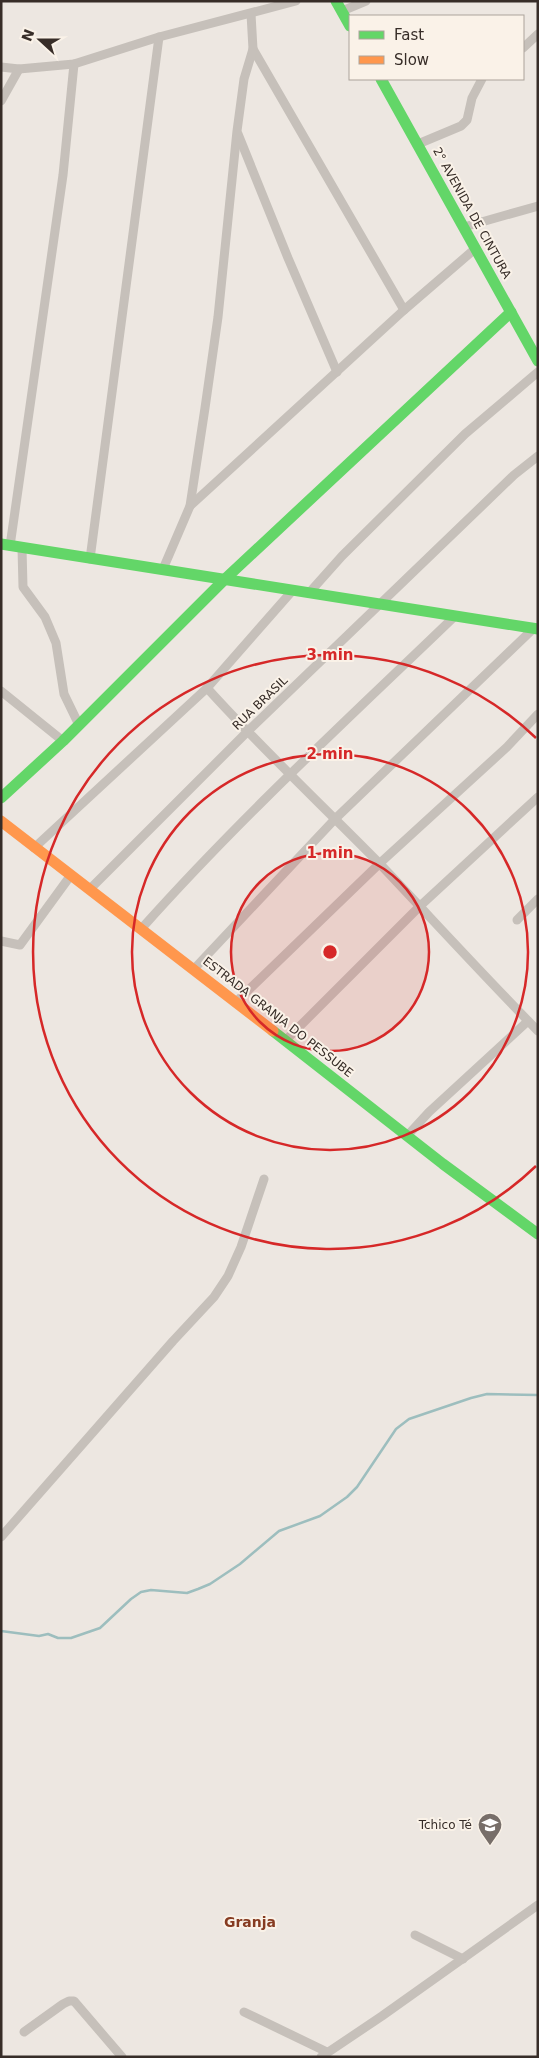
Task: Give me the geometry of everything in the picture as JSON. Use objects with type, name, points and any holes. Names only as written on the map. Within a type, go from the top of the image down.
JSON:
[{"type":"street","points":[[1,67],[19,69],[74,64],[160,37],[296,1]]},
{"type":"street","points":[[349,24],[339,6],[366,1]]},
{"type":"street","points":[[163,569],[190,506],[218,317],[244,79],[253,49],[251,14]]},
{"type":"street","points":[[524,47],[538,34]]},
{"type":"street","points":[[90,559],[160,37]]},
{"type":"street","points":[[253,49],[404,310]]},
{"type":"street","points":[[74,64],[63,176],[5,545],[382,603],[536,629]]},
{"type":"street","points":[[1,101],[19,69]]},
{"type":"street","name":"2° AVENIDA DE CINTURA","points":[[382,80],[538,361]]},
{"type":"street","points":[[418,144],[461,126],[467,120],[472,98],[481,80]]},
{"type":"street","points":[[237,131],[288,258],[337,372]]},
{"type":"street","points":[[464,227],[538,206]]},
{"type":"street","points":[[190,506],[404,310],[476,248]]},
{"type":"street","points":[[1,798],[63,741],[225,579],[511,312]]},
{"type":"street","points":[[309,593],[342,556],[465,434],[538,372]]},
{"type":"street","name":"RUA BRASIL","points":[[90,889],[247,732],[514,476],[538,456]]},
{"type":"street","points":[[22,548],[23,588],[46,617],[56,643],[64,694],[79,725]]},
{"type":"street","points":[[34,848],[207,688],[293,590]]},
{"type":"street","points":[[142,928],[182,883],[291,774],[455,616]]},
{"type":"street","points":[[194,969],[335,819],[536,629]]},
{"type":"street","points":[[207,688],[247,732],[379,864],[538,1031]]},
{"type":"street","points":[[1,691],[63,741]]},
{"type":"street","points":[[236,1002],[379,864],[507,747],[538,714]]},
{"type":"street","points":[[285,1041],[419,907],[538,797]]},
{"type":"street","name":"ESTRADA GRANJA DO PESSUBE","points":[[1,821],[34,848],[142,928],[407,1136],[538,1234]]},
{"type":"street","points":[[1,941],[20,945],[71,875]]},
{"type":"street","points":[[517,920],[538,899]]},
{"type":"street","points":[[407,1136],[429,1112],[528,1020]]},
{"type":"street","points":[[1,1537],[173,1341],[214,1298],[228,1276],[241,1247],[264,1180]]},
{"type":"street","points":[[244,2012],[324,2055],[538,1905]]},
{"type":"street","points":[[415,1935],[463,1959]]},
{"type":"street","points":[[24,2032],[63,2004],[69,2001],[74,2002],[122,2057]]},
{"type":"waterway","points":[[1,1631],[39,1636],[48,1634],[58,1638],[71,1638],[100,1628],[141,1592],[151,1590],[187,1593],[210,1584],[240,1564],[279,1531],[320,1516],[347,1497],[357,1487],[396,1429],[409,1419],[487,1394],[538,1395]]},
{"type":"traffic: fast","points":[[336,1],[349,24]]},
{"type":"traffic: fast","points":[[382,80],[538,361]]},
{"type":"traffic: fast","points":[[1,798],[63,741],[225,579],[511,312]]},
{"type":"traffic: fast","points":[[1,544],[538,629]]},
{"type":"traffic: fast","points":[[273,1031],[443,1164],[538,1234]]},
{"type":"traffic: slow","points":[[1,821],[273,1031]]},
{"type":"place","name":"Tchico Té","points":[[490,1846]]},
{"type":"district","name":"Granja","points":[[250,1922]]}]
